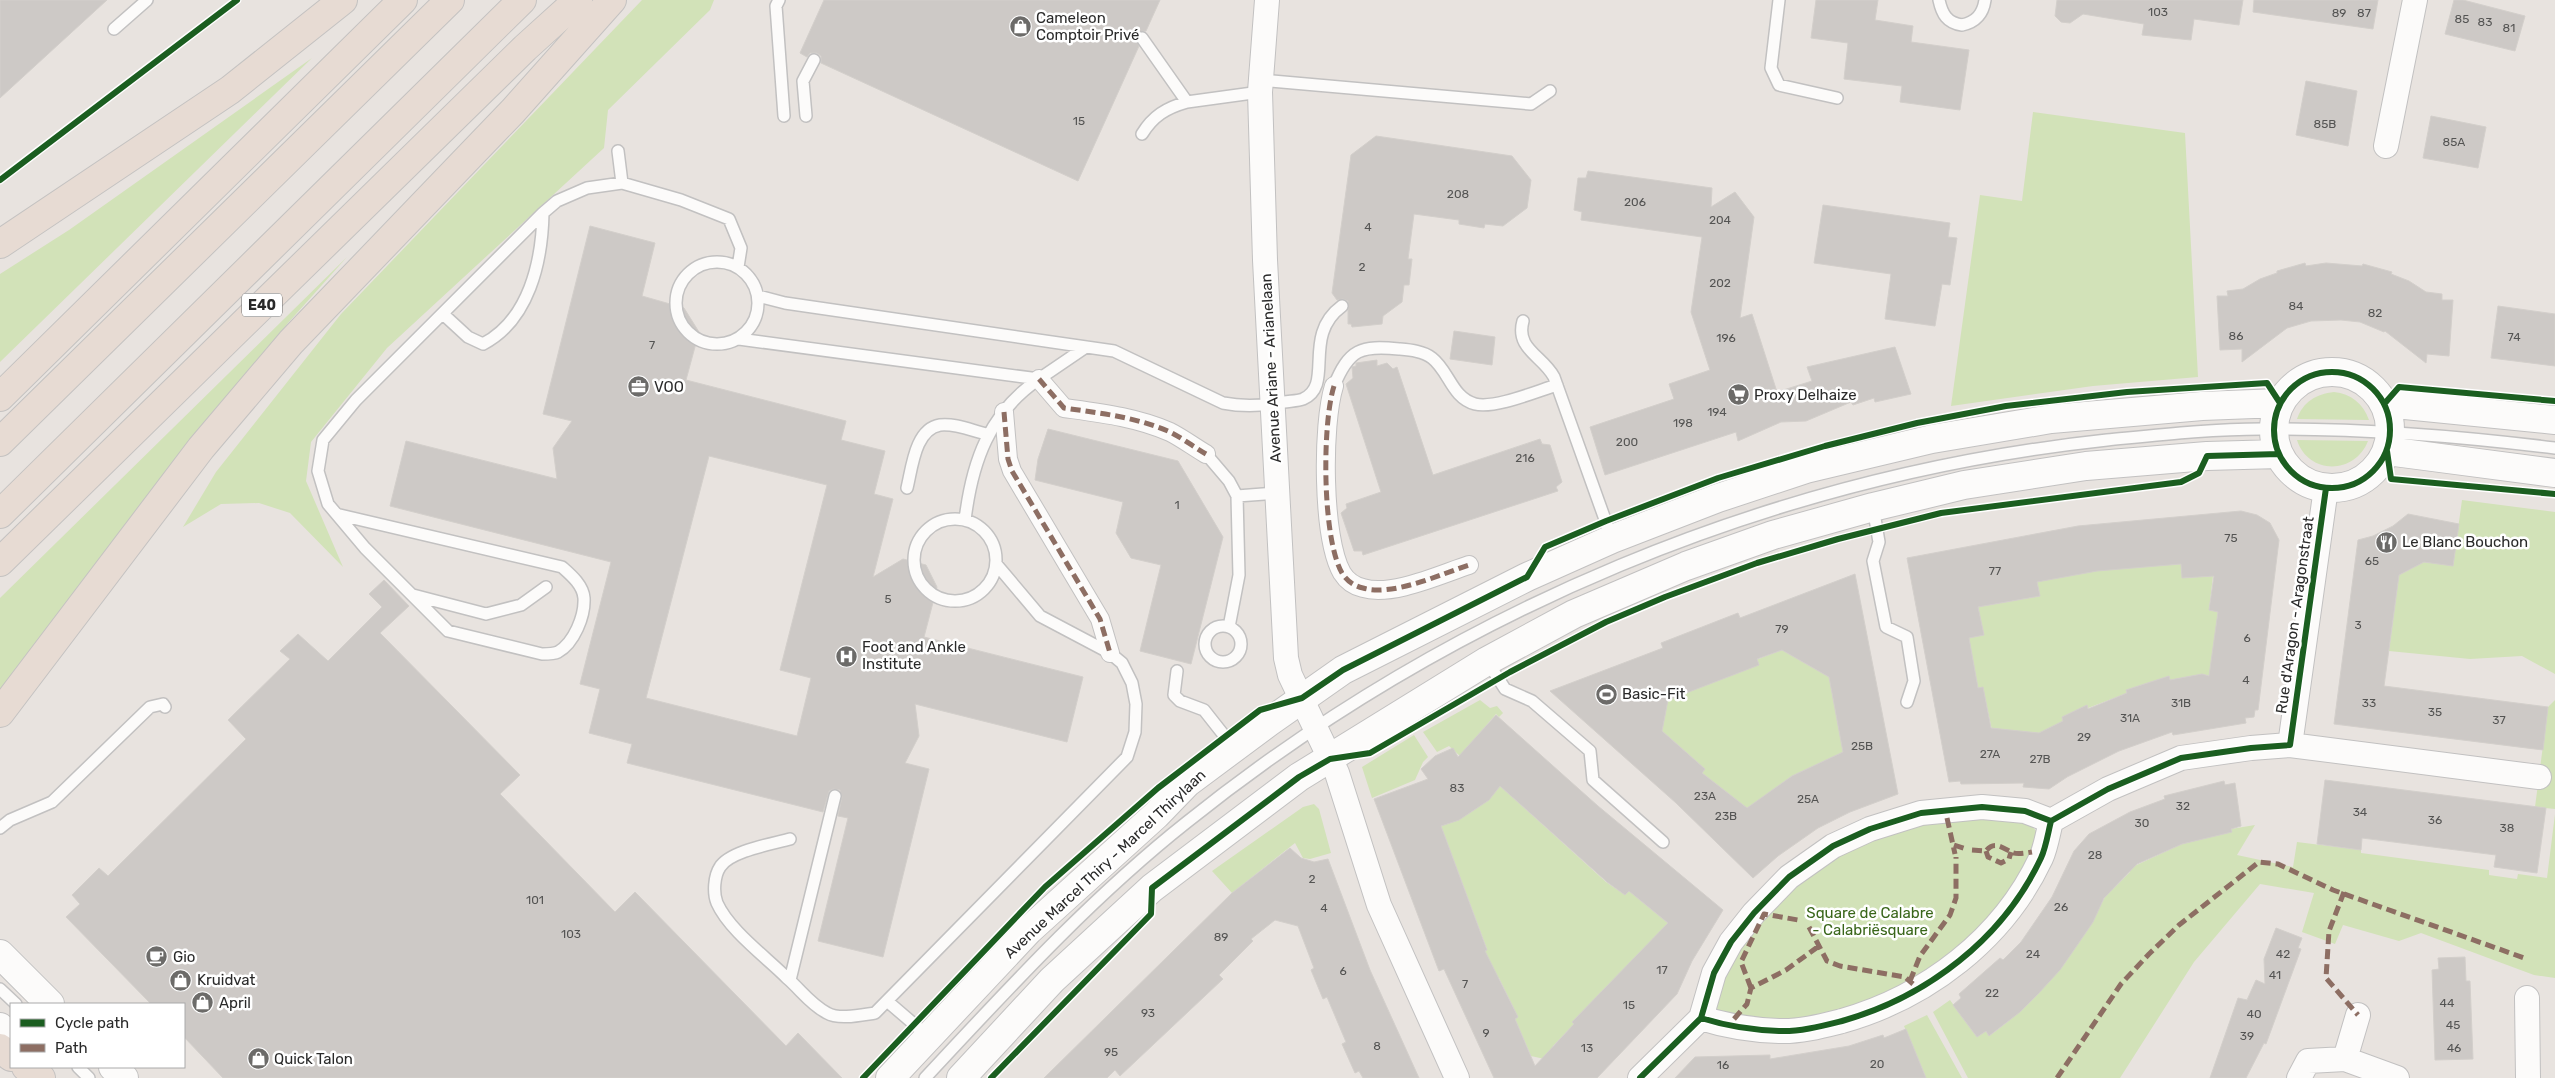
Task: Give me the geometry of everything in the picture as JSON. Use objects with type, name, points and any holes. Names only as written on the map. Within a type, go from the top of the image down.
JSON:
[{"type":"highway","points":[[0,244],[230,90],[343,0]]},
{"type":"highway","points":[[0,397],[403,0]]},
{"type":"highway","points":[[0,442],[450,0]]},
{"type":"highway","name":"E40","points":[[0,514],[522,0]]},
{"type":"highway","name":"E40","points":[[0,562],[511,62],[578,0]]},
{"type":"highway","points":[[0,713],[201,448],[291,342],[513,111],[612,0]]},
{"type":"highway","points":[[27,1068],[42,1078]]},
{"type":"main road","points":[[2330,371],[2345,372],[2371,386],[2384,403],[2389,441],[2380,464],[2362,479],[2341,488],[2326,488],[2299,478],[2288,469],[2277,442],[2280,403],[2290,389],[2302,380],[2315,374],[2330,371]]},
{"type":"main road","name":"Avenue Marcel Thiry - Marcel Thirylaan","points":[[890,1078],[1029,930],[1156,815],[1187,783],[1343,670],[1448,616],[1612,539],[1718,498],[1806,469],[1932,439],[2050,419],[2202,406],[2280,403]]},
{"type":"main road","points":[[2384,403],[2555,420]]},
{"type":"main road","name":"Avenue Marcel Thiry - Marcel Thirylaan","points":[[2389,441],[2555,473]]},
{"type":"main road","name":"Avenue Marcel Thiry - Marcel Thirylaan","points":[[961,1078],[1052,980],[1152,888],[1299,777],[1487,661],[1574,614],[1686,566],[1773,535],[1872,507],[1964,485],[2086,466],[2207,456],[2277,442]]},
{"type":"main road","points":[[0,954],[49,1003]]},
{"type":"main road","points":[[0,1027],[10,1036]]},
{"type":"main road","points":[[43,1068],[54,1078]]},
{"type":"main road","points":[[114,1068],[124,1078]]},
{"type":"street","name":"Avenue Ariane - Arianelaan","points":[[1267,0],[1260,86],[1272,404],[1288,671],[1337,773],[1379,906],[1456,1078]]},
{"type":"street","points":[[2386,146],[2415,0]]},
{"type":"street","points":[[1038,379],[1064,408],[1108,414],[1142,422],[1170,432],[1206,454]]},
{"type":"street","points":[[1334,386],[1326,422],[1328,506],[1337,561],[1346,579],[1365,589],[1380,590],[1398,587],[1469,565]]},
{"type":"street","points":[[1004,412],[1008,459],[1012,471],[1100,619],[1110,654]]},
{"type":"street","name":"Rue d'Aragon - Aragonstraat","points":[[2290,745],[2326,488]]},
{"type":"street","points":[[1700,1018],[1731,1027],[1780,1031],[1823,1026],[1870,1013],[1917,991],[1954,966],[1983,940],[2013,904],[2041,857],[2051,821],[2108,788],[2182,758],[2251,748],[2290,745],[2539,777]]},
{"type":"street","points":[[1640,1078],[1700,1018],[1714,973],[1731,942],[1754,913],[1789,877],[1833,846],[1870,829],[1921,813],[1982,807],[2025,811],[2051,821]]},
{"type":"street","points":[[2527,998],[2528,1078]]},
{"type":"street","points":[[2345,1059],[2358,1015]]},
{"type":"street","points":[[2299,1078],[2308,1060],[2345,1059],[2397,1078]]},
{"type":"lane","points":[[114,29],[147,0]]},
{"type":"lane","points":[[779,0],[777,15],[784,116]]},
{"type":"lane","points":[[1779,0],[1771,68],[1779,85],[1837,98]]},
{"type":"lane","points":[[1939,0],[1948,21],[1962,25],[1978,17],[1984,7],[1985,0]]},
{"type":"lane","points":[[1142,38],[1187,102]]},
{"type":"lane","points":[[806,116],[803,81],[814,60]]},
{"type":"lane","points":[[1142,134],[1157,115],[1170,107],[1260,86],[1531,104],[1550,91]]},
{"type":"lane","points":[[618,151],[622,183]]},
{"type":"lane","points":[[340,515],[562,567],[578,582],[584,597],[580,619],[572,640],[557,653],[542,654],[448,631],[365,548],[340,515],[328,504],[318,471],[323,440],[356,400],[543,213],[557,201],[587,188],[622,183],[681,200],[729,220],[741,248],[738,267]]},
{"type":"lane","points":[[443,314],[468,337],[482,344],[498,336],[519,311],[535,276],[543,238],[543,213]]},
{"type":"lane","points":[[739,339],[748,331],[759,309],[758,296],[748,275],[738,267],[727,263],[714,262],[702,264],[691,270],[677,291],[676,304],[678,316],[683,327],[702,342],[715,345],[739,339],[1038,379]]},
{"type":"lane","points":[[758,296],[785,303],[1114,352],[1223,403],[1242,407],[1302,399],[1314,390],[1319,379],[1318,350],[1322,331],[1332,313],[1342,306]]},
{"type":"lane","points":[[1523,321],[1520,330],[1522,340],[1534,356],[1550,369],[1612,539]]},
{"type":"lane","points":[[1334,386],[1340,371],[1353,355],[1367,347],[1375,346],[1425,353],[1433,358],[1457,393],[1466,402],[1478,405],[1494,404],[1557,385]]},
{"type":"lane","points":[[965,520],[969,484],[987,434],[1020,391],[1086,347]]},
{"type":"lane","points":[[907,488],[920,441],[928,431],[940,425],[987,434]]},
{"type":"lane","name":"Avenue Marcel Thiry - Marcel Thirylaan","points":[[925,1078],[1036,960],[1136,865],[1187,821],[1316,729],[1458,642],[1533,604],[1682,540],[1834,492],[1979,458],[2145,436],[2277,442],[2389,441],[2555,448]]},
{"type":"lane","points":[[1206,454],[1229,481],[1237,496],[1239,575],[1229,627]]},
{"type":"lane","points":[[1237,496],[1277,493]]},
{"type":"lane","points":[[1872,507],[1879,542],[1873,561],[1886,627],[1907,637],[1914,681],[1907,702]]},
{"type":"lane","points":[[952,518],[965,520],[981,528],[993,541],[996,565],[993,577],[986,588],[977,596],[953,601],[940,599],[921,584],[916,573],[914,560],[916,548],[921,537],[929,528],[952,518]]},
{"type":"lane","points":[[790,839],[732,856],[720,866],[715,880],[716,902],[733,926],[790,980],[806,999],[828,1015],[851,1016],[875,1013],[1126,757],[1135,732],[1136,704],[1132,683],[1122,663],[1110,654],[1040,616],[996,565]]},
{"type":"lane","points":[[411,595],[486,614],[521,604],[546,587]]},
{"type":"lane","points":[[1487,661],[1506,689],[1532,701],[1590,751],[1593,780],[1663,842]]},
{"type":"lane","points":[[1177,671],[1174,695],[1180,701],[1204,710],[1234,748]]},
{"type":"lane","points":[[0,828],[10,820],[52,802],[150,707],[163,704],[165,707]]},
{"type":"lane","points":[[790,980],[835,796]]},
{"type":"lane","points":[[0,989],[15,1003]]},
{"type":"lane","points":[[887,1001],[929,1037]]},
{"type":"lane","points":[[79,1068],[89,1078]]},
{"type":"green space","points":[[642,0],[714,0],[710,10],[608,110],[604,148],[387,348],[311,442],[306,481],[343,567],[290,513],[259,503],[221,504],[183,527],[216,472],[341,314]]},
{"type":"green space","points":[[312,58],[0,362],[0,274],[69,230]]},
{"type":"green space","points":[[2033,112],[2185,133],[2198,377],[2093,386],[1951,406],[1980,195],[2022,201]]},
{"type":"green space","points":[[347,257],[288,323],[0,694],[0,598]]},
{"type":"green space","points":[[2334,392],[2356,400],[2369,420],[2297,419],[2303,408],[2311,400]]},
{"type":"green space","points":[[2297,440],[2368,441],[2362,452],[2353,460],[2343,465],[2332,466],[2321,465],[2311,460]]},
{"type":"green space","points":[[2462,500],[2555,512],[2555,674],[2522,656],[2470,659],[2389,651],[2399,575],[2424,562],[2453,565]]},
{"type":"green space","points":[[2181,564],[2183,578],[2213,576],[2209,610],[2218,612],[2211,676],[2202,674],[2170,680],[2169,676],[2126,690],[2127,693],[2088,708],[2087,705],[2062,717],[2063,721],[2038,734],[1992,730],[1983,688],[1978,688],[1969,638],[1984,635],[1978,607],[2040,596],[2037,582],[2089,569]]},
{"type":"green space","points":[[1782,650],[1829,677],[1843,752],[1792,776],[1748,809],[1702,773],[1705,769],[1662,731],[1669,693]]},
{"type":"green space","points":[[1480,700],[1490,708],[1497,706],[1503,713],[1499,717],[1496,714],[1460,756],[1449,746],[1437,752],[1423,732]]},
{"type":"green space","points":[[2555,700],[2555,809],[2535,807],[2548,707]]},
{"type":"green space","points":[[1414,735],[1428,757],[1423,762],[1415,780],[1372,798],[1362,767]]},
{"type":"green space","points":[[1500,786],[1606,882],[1625,895],[1629,891],[1669,924],[1572,1022],[1574,1024],[1553,1046],[1549,1060],[1531,1056],[1515,1019],[1518,1017],[1499,978],[1495,980],[1483,952],[1487,949],[1441,826],[1474,810]]},
{"type":"green space","points":[[1314,804],[1319,809],[1331,853],[1310,859],[1303,858],[1295,843],[1232,893],[1212,871],[1303,807]]},
{"type":"green space","name":"Square de Calabre - Calabriësquare","points":[[1968,814],[2030,824],[2036,831],[2038,840],[1993,920],[1905,990],[1801,1023],[1724,1017],[1717,1009],[1713,999],[1735,946],[1803,874],[1876,833]]},
{"type":"green space","points":[[2555,814],[2555,978],[2534,975],[2421,933],[2399,941],[2343,925],[2335,944],[2302,932],[2314,893],[2260,884],[2194,962],[2120,1078],[1968,1078],[1933,1012],[1950,1000],[1977,1037],[1986,1031],[1989,1036],[2027,1005],[2059,969],[2086,930],[2110,887],[2113,889],[2130,872],[2128,869],[2182,844],[2232,831],[2231,829],[2255,825],[2237,855],[2293,867],[2297,842],[2361,850],[2361,853],[2489,870],[2489,875],[2517,879],[2518,874],[2547,878]]},
{"type":"green space","points":[[1927,1015],[1962,1078],[1918,1078],[1925,1075],[1904,1026]]},
{"type":"building","points":[[0,0],[107,0],[0,98]]},
{"type":"building","points":[[824,0],[1160,0],[1146,31],[1138,32],[1135,35],[1139,46],[1078,181],[821,63],[821,56],[817,53],[810,53],[807,57],[800,53]]},
{"type":"building","points":[[1816,0],[1878,0],[1875,20],[1913,26],[1911,42],[1969,50],[1960,110],[1900,102],[1902,86],[1844,79],[1848,43],[1811,38]]},
{"type":"building","points":[[2057,0],[2243,0],[2239,25],[2194,19],[2191,40],[2142,35],[2144,24],[2083,14],[2070,23],[2061,22],[2055,16]]},
{"type":"building","points":[[2254,0],[2378,0],[2373,29],[2253,12]]},
{"type":"building","points":[[2454,0],[2463,0],[2525,16],[2515,51],[2445,34]]},
{"type":"building","points":[[2306,81],[2357,91],[2348,146],[2296,135]]},
{"type":"building","points":[[2431,116],[2486,127],[2478,168],[2423,158]]},
{"type":"building","points":[[1376,136],[1512,156],[1531,180],[1527,208],[1503,226],[1485,224],[1484,228],[1459,224],[1459,220],[1414,214],[1408,259],[1412,259],[1409,285],[1404,285],[1402,302],[1383,316],[1382,324],[1352,327],[1351,324],[1348,324],[1348,301],[1343,299],[1337,300],[1332,293],[1351,155]]},
{"type":"building","points":[[1588,171],[1712,188],[1711,207],[1735,192],[1754,217],[1740,318],[1752,314],[1777,392],[1812,381],[1807,367],[1895,347],[1911,394],[1875,402],[1874,398],[1853,405],[1851,402],[1806,421],[1781,422],[1738,441],[1736,432],[1605,475],[1590,427],[1674,399],[1669,384],[1710,370],[1691,312],[1702,237],[1581,220],[1582,212],[1574,210],[1578,178],[1586,178]]},
{"type":"building","points":[[1823,205],[1950,223],[1948,237],[1957,238],[1950,285],[1942,284],[1935,326],[1885,319],[1891,274],[1814,263]]},
{"type":"building","points":[[590,226],[655,243],[642,296],[684,308],[699,332],[686,380],[846,421],[841,440],[885,451],[874,494],[893,499],[873,577],[903,559],[926,565],[937,587],[924,637],[1083,677],[1067,742],[915,704],[919,736],[905,763],[929,769],[883,957],[818,941],[848,818],[838,816],[842,797],[840,790],[833,789],[829,791],[823,812],[627,763],[632,744],[589,733],[600,689],[580,684],[611,562],[390,506],[406,441],[557,479],[553,448],[572,421],[543,414]],"holes":[[[709,456],[827,485],[780,670],[811,678],[797,736],[646,698]]]},
{"type":"building","points":[[2305,263],[2306,266],[2326,263],[2362,266],[2363,264],[2392,272],[2391,274],[2409,281],[2426,292],[2442,294],[2442,300],[2453,300],[2449,356],[2427,354],[2426,363],[2385,331],[2360,322],[2341,320],[2311,321],[2287,328],[2242,362],[2242,349],[2220,350],[2217,296],[2228,296],[2227,291],[2243,289],[2260,279],[2277,273],[2277,271]]},
{"type":"building","points":[[2498,306],[2555,314],[2555,366],[2491,358]]},
{"type":"building","points":[[1454,331],[1495,337],[1492,365],[1450,359]]},
{"type":"building","points":[[1377,360],[1377,366],[1387,363],[1393,369],[1397,367],[1433,475],[1540,439],[1542,444],[1550,445],[1562,482],[1556,487],[1558,491],[1363,555],[1362,551],[1354,551],[1341,513],[1347,508],[1346,504],[1381,492],[1346,384],[1353,378],[1352,367],[1356,366],[1356,363]]},
{"type":"building","points":[[1048,429],[1178,461],[1223,537],[1191,664],[1140,651],[1161,565],[1131,558],[1116,533],[1123,502],[1035,480],[1038,459]]},
{"type":"building","points":[[2241,511],[2257,515],[2270,523],[2279,540],[2258,710],[2255,710],[2254,717],[2245,718],[2246,723],[2173,735],[2172,732],[2119,751],[2067,777],[2049,789],[2023,787],[2024,783],[1961,784],[1960,781],[1949,782],[1907,558],[2078,526]],"holes":[[[2181,564],[2182,578],[2214,576],[2209,610],[2218,612],[2209,676],[2202,674],[2170,680],[2169,676],[2126,690],[2127,693],[2088,709],[2087,705],[2062,717],[2063,721],[2039,733],[1991,728],[1983,687],[1978,688],[1969,638],[1984,635],[1978,607],[2040,596],[2037,582],[2097,571]]]},
{"type":"building","points":[[2408,514],[2459,524],[2453,566],[2424,562],[2399,575],[2384,686],[2548,707],[2543,750],[2334,724],[2358,540],[2373,536],[2393,526]]},
{"type":"building","points":[[1855,574],[1898,794],[1850,812],[1818,828],[1778,856],[1753,878],[1676,803],[1550,691],[1663,648],[1661,643],[1738,613],[1740,618]],"holes":[[[1782,650],[1829,677],[1843,752],[1792,776],[1747,808],[1702,773],[1705,769],[1662,731],[1668,700],[1759,665],[1757,659]]]},
{"type":"building","points":[[384,580],[409,606],[380,633],[520,775],[500,794],[615,912],[635,892],[786,1046],[798,1033],[842,1078],[223,1078],[185,1038],[185,1003],[150,1003],[66,917],[80,904],[72,895],[99,868],[108,876],[246,739],[228,720],[290,659],[280,651],[298,634],[328,661],[382,607],[369,594]]},
{"type":"building","points":[[1496,715],[1598,806],[1723,910],[1692,961],[1677,994],[1597,1078],[1494,1078],[1444,969],[1439,971],[1374,799],[1428,779],[1421,769],[1435,756],[1453,748],[1458,757]],"holes":[[[1500,786],[1607,882],[1625,895],[1629,891],[1668,923],[1572,1022],[1574,1024],[1535,1066],[1515,1019],[1518,1017],[1485,951],[1487,950],[1441,826],[1459,820],[1489,800]]]},
{"type":"building","points":[[2325,780],[2546,808],[2537,873],[2494,867],[2496,855],[2362,838],[2361,850],[2317,844]]},
{"type":"building","points":[[2224,781],[2225,785],[2235,783],[2241,826],[2231,829],[2232,832],[2182,844],[2137,864],[2104,898],[2093,922],[2078,944],[2060,970],[2038,994],[2020,1012],[1989,1036],[1986,1031],[1977,1037],[1953,1005],[1961,998],[1959,994],[2000,958],[2003,960],[2021,942],[2052,897],[2074,851],[2089,834],[2130,812],[2165,799],[2164,796]]},
{"type":"building","points":[[1290,848],[1301,858],[1314,862],[1328,859],[1370,970],[1419,1078],[1363,1078],[1359,1071],[1355,1073],[1342,1044],[1346,1042],[1327,997],[1323,999],[1311,970],[1314,968],[1298,926],[1275,920],[1251,939],[1253,941],[1219,975],[1223,979],[1120,1076],[1115,1070],[1107,1078],[1044,1078],[1232,893]]},
{"type":"building","points":[[2276,928],[2302,938],[2298,948],[2301,949],[2266,1044],[2264,1043],[2246,1078],[2210,1078],[2238,998],[2247,1000],[2256,980],[2265,984],[2264,959]]},
{"type":"building","points":[[2465,957],[2466,981],[2470,981],[2473,1059],[2435,1060],[2432,970],[2439,969],[2438,958]]},
{"type":"building","points":[[1906,1029],[1926,1078],[1675,1078],[1695,1057],[1770,1055],[1770,1059],[1849,1046],[1883,1035],[1884,1038]]},
{"type":"marked path","points":[[1039,379],[1064,408],[1118,416],[1157,427],[1170,432],[1206,454]]},
{"type":"marked path","points":[[1334,386],[1327,426],[1326,481],[1335,556],[1344,576],[1351,583],[1360,587],[1375,590],[1388,589],[1416,583],[1469,565]]},
{"type":"marked path","points":[[1004,412],[1008,459],[1012,471],[1100,619],[1110,653]]},
{"type":"marked path","points":[[1947,818],[1955,854]]},
{"type":"marked path","points":[[1954,845],[1966,849]]},
{"type":"marked path","points":[[1972,850],[1986,851],[1995,845],[2021,854],[2032,852]]},
{"type":"marked path","points":[[1986,851],[1988,857],[2001,863],[2009,859],[2011,852]]},
{"type":"marked path","points":[[1910,981],[1920,956],[1950,915],[1956,898],[1956,857]]},
{"type":"marked path","points":[[2057,1078],[2121,984],[2149,954],[2179,925],[2259,862],[2278,864],[2333,890],[2527,959]]},
{"type":"marked path","points":[[2344,892],[2329,931],[2326,978],[2358,1015]]},
{"type":"marked path","points":[[1751,988],[1741,962],[1764,914],[1798,920]]},
{"type":"marked path","points":[[1809,927],[1827,961],[1840,966],[1905,977],[1913,984]]},
{"type":"marked path","points":[[1734,1019],[1747,1004],[1751,988],[1786,970],[1819,946]]},
{"type":"cycle path","points":[[0,180],[237,0]]},
{"type":"cycle path","points":[[2332,372],[2354,376],[2373,389],[2386,408],[2390,430],[2386,452],[2373,471],[2354,484],[2332,488],[2310,484],[2291,471],[2278,452],[2274,430],[2278,408],[2291,389],[2310,376],[2332,372]]},
{"type":"cycle path","points":[[863,1078],[1045,887],[1158,788],[1260,710],[1302,698],[1343,670],[1527,577],[1545,547],[1606,521],[1718,478],[1825,446],[1917,423],[2006,406],[2127,392],[2267,383],[2280,403]]},
{"type":"cycle path","points":[[2385,403],[2399,387],[2555,401]]},
{"type":"cycle path","points":[[2387,451],[2391,479],[2555,494]]},
{"type":"cycle path","points":[[991,1078],[1151,914],[1152,888],[1299,777],[1330,759],[1370,753],[1510,672],[1606,622],[1665,597],[1757,563],[1838,539],[1941,513],[2181,482],[2199,473],[2207,456],[2279,454]]},
{"type":"cycle path","points":[[1701,1018],[1749,1029],[1794,1031],[1842,1021],[1904,997],[1959,961],[1984,939],[2006,914],[2025,887],[2041,858],[2051,821],[2108,789],[2181,758],[2251,748],[2290,745],[2326,488]]},
{"type":"cycle path","points":[[1640,1078],[1701,1018],[1714,973],[1731,942],[1754,913],[1789,877],[1833,846],[1870,829],[1921,813],[1982,807],[2025,811],[2051,821]]},
{"type":"place","name":"Cameleon Comptoir Privé","points":[[1020,27]]},
{"type":"place","name":"VOO","points":[[638,387]]},
{"type":"place","name":"Proxy Delhaize","points":[[1738,395]]},
{"type":"place","name":"Le Blanc Bouchon","points":[[2386,542]]},
{"type":"place","name":"Foot and Ankle Institute","points":[[846,656]]},
{"type":"place","name":"Basic-Fit","points":[[1606,694]]},
{"type":"place","name":"Gio","points":[[157,957]]},
{"type":"place","name":"Kruidvat","points":[[181,980]]},
{"type":"place","name":"April","points":[[203,1003]]},
{"type":"place","name":"Quick Talon","points":[[258,1059]]}]
